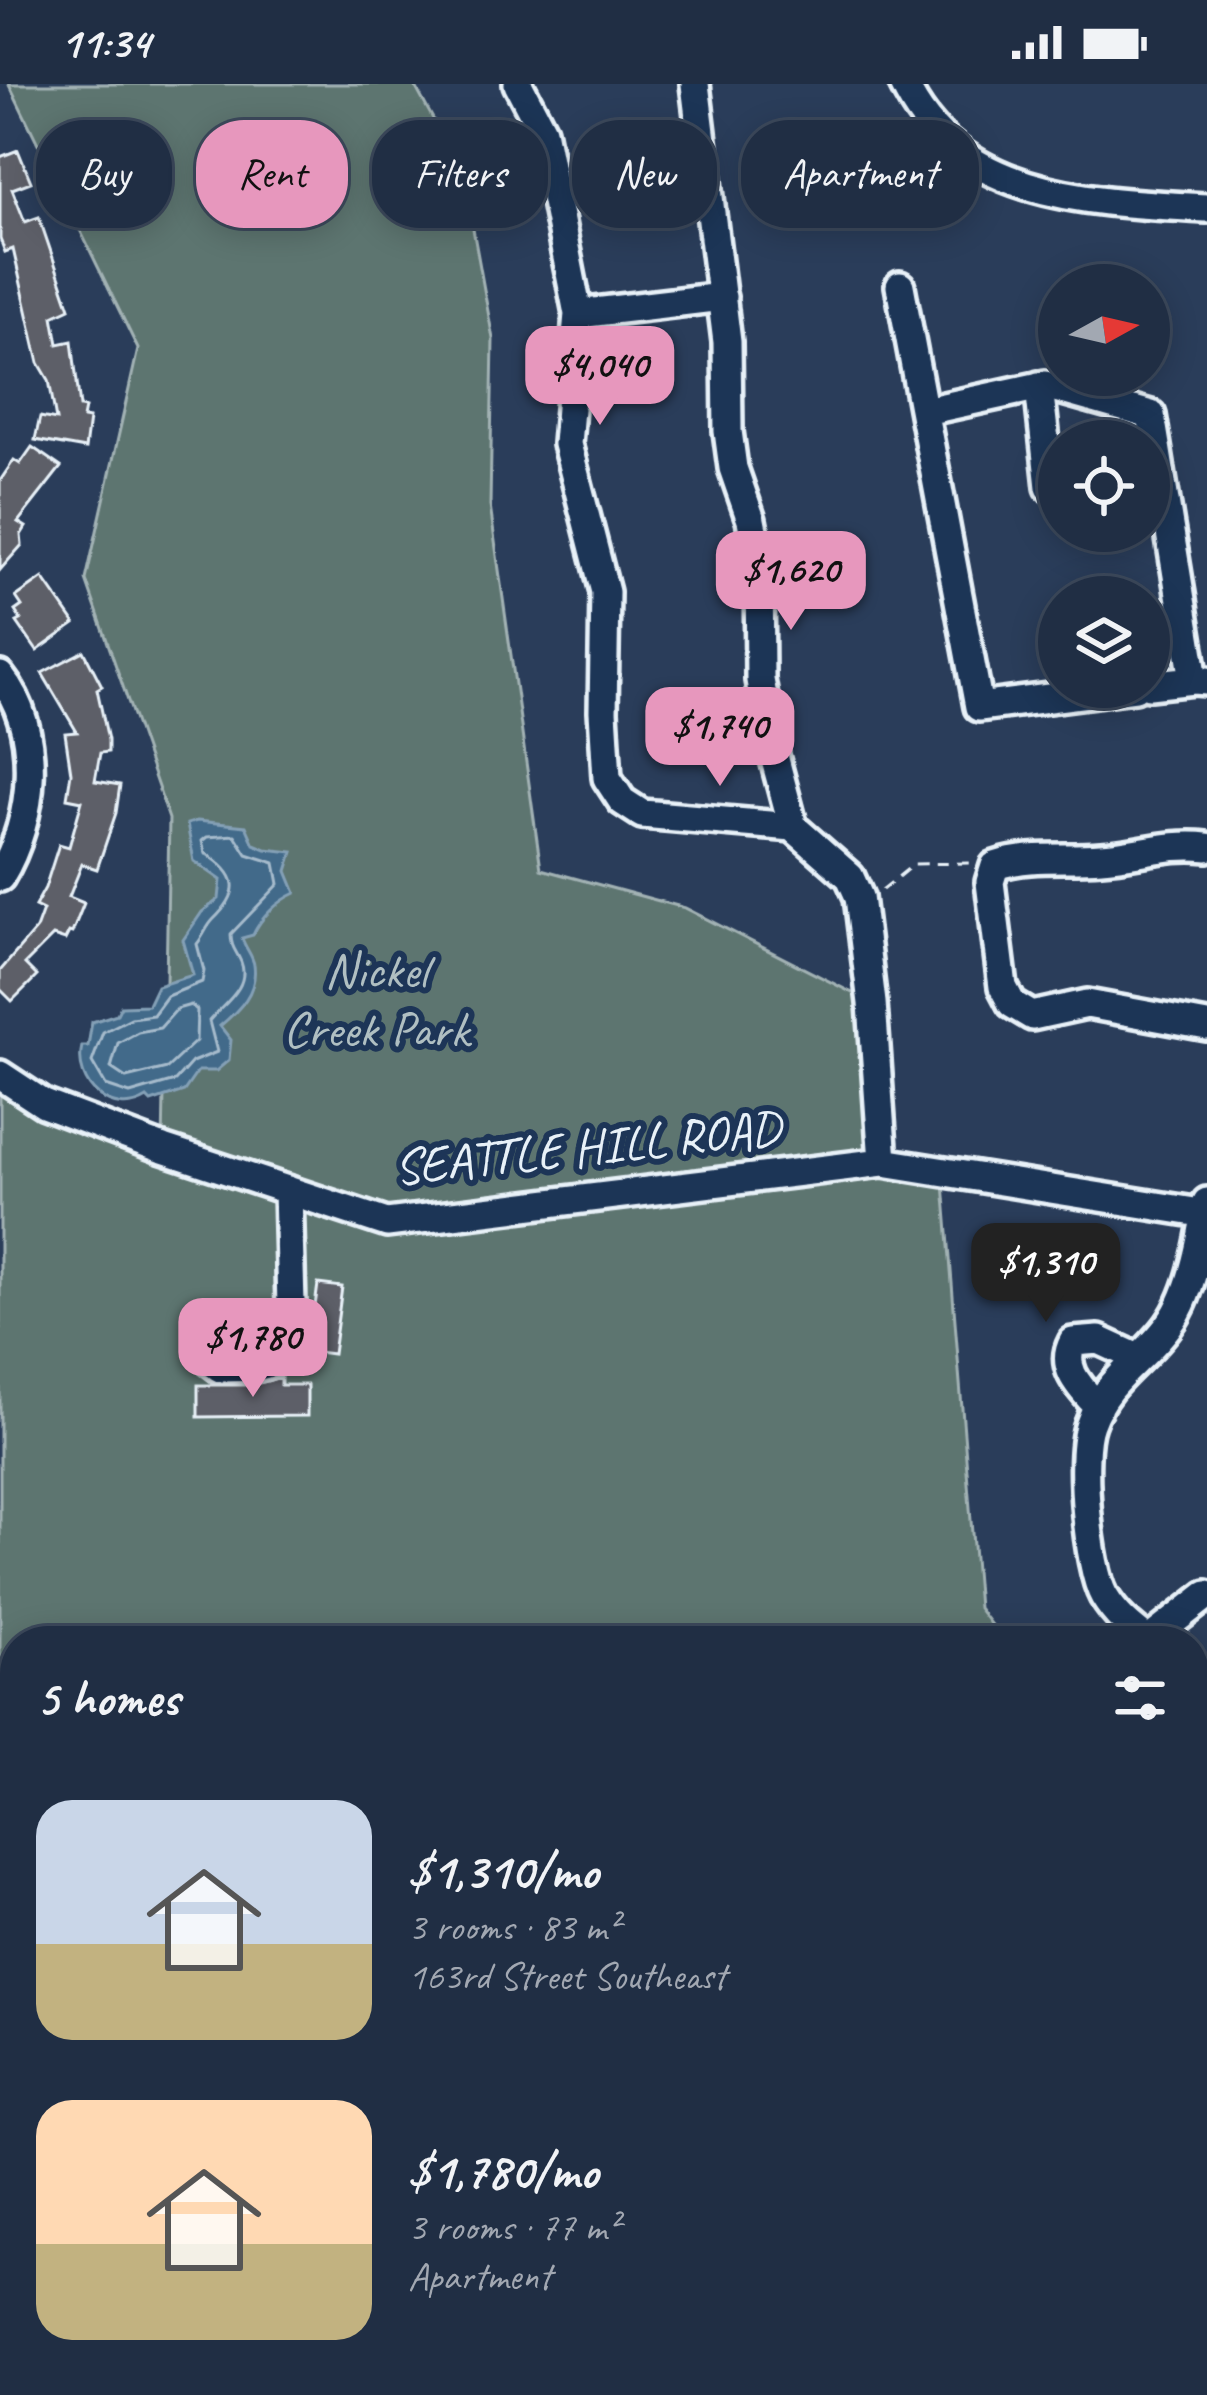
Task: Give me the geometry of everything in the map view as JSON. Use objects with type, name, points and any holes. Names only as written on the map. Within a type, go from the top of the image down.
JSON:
[{"type":"street","points":[[518,84],[542,130],[578,314],[567,444],[605,592],[603,711],[608,778],[622,801],[642,814],[793,827]]},
{"type":"street","points":[[695,84],[722,297],[728,431],[733,468],[759,561],[760,680],[793,827],[850,877],[860,897],[883,1162]]},
{"type":"street","points":[[904,84],[918,114],[945,141],[984,170],[1013,184],[1093,199],[1207,208]]},
{"type":"street","points":[[901,286],[979,707],[1038,699]]},
{"type":"street","points":[[578,314],[722,297]]},
{"type":"street","points":[[926,411],[1038,386]]},
{"type":"street","points":[[1084,396],[1151,415],[1200,680],[1170,683]]},
{"type":"street","points":[[0,676],[27,725],[30,764],[22,820],[0,877]]},
{"type":"street","points":[[1207,847],[1188,844],[1102,857],[1017,859],[995,866],[991,882],[1003,987],[1012,1004],[1032,1016],[1087,1004],[1207,1026]]},
{"type":"street","name":"SEATTLE HILL ROAD","points":[[0,1075],[44,1104],[387,1223],[883,1162],[1206,1210]]},
{"type":"street","points":[[208,1359],[220,1368],[267,1367],[292,1344],[288,1190]]},
{"type":"street","points":[[1128,1626],[1100,1590],[1082,1467],[1088,1426],[1108,1387],[1173,1321],[1206,1210]]},
{"type":"street","points":[[1097,1408],[1070,1371],[1066,1358],[1073,1342],[1099,1340],[1138,1358]]},
{"type":"street","points":[[1167,1626],[1207,1595]]},
{"type":"path","points":[[860,897],[889,887],[901,871],[914,864],[995,866]]},
{"type":"green space","name":"Nickel Creek Park","points":[[9,84],[414,84],[434,120],[372,120],[372,228],[473,228],[493,339],[490,506],[541,869],[685,908],[872,1003],[883,1161],[943,1171],[978,1608],[992,1626],[0,1626],[0,1075],[163,1148],[169,819],[86,580],[138,349],[79,228],[172,228],[172,120],[36,120],[36,139]]},
{"type":"water","points":[[187,824],[246,826],[254,844],[293,852],[287,871],[296,893],[271,910],[253,935],[242,938],[254,975],[246,1000],[220,1026],[231,1040],[229,1060],[216,1071],[198,1071],[184,1091],[151,1102],[147,1098],[134,1104],[109,1101],[89,1085],[83,1073],[82,1046],[88,1046],[92,1022],[117,1014],[121,1006],[148,1005],[157,986],[193,975],[183,940],[202,912],[219,899],[221,880],[194,861]]},
{"type":"building","points":[[18,150],[31,182],[12,189],[25,222],[36,218],[36,228],[43,228],[70,308],[53,316],[58,344],[72,341],[80,407],[85,408],[83,418],[89,419],[85,449],[35,440],[40,417],[56,420],[13,249],[5,252],[0,239],[0,157]]},
{"type":"building","points":[[32,447],[61,467],[18,522],[26,527],[22,545],[0,570],[0,481],[14,460],[20,464]]},
{"type":"building","points":[[43,578],[75,624],[37,651],[17,622],[21,620],[15,611],[22,606],[16,597]]},
{"type":"building","points":[[84,651],[102,686],[97,689],[108,740],[108,752],[100,753],[95,781],[120,785],[116,813],[97,869],[82,864],[69,897],[84,903],[72,933],[65,940],[53,936],[25,964],[37,976],[12,1001],[0,989],[0,971],[36,929],[43,910],[35,906],[59,844],[69,847],[82,801],[67,798],[71,773],[65,733],[77,732],[42,673]]},
{"type":"building","points":[[318,1284],[342,1287],[333,1354],[309,1351]]},
{"type":"building","points":[[281,1377],[281,1385],[307,1385],[307,1416],[198,1417],[198,1385],[252,1385]]}]
